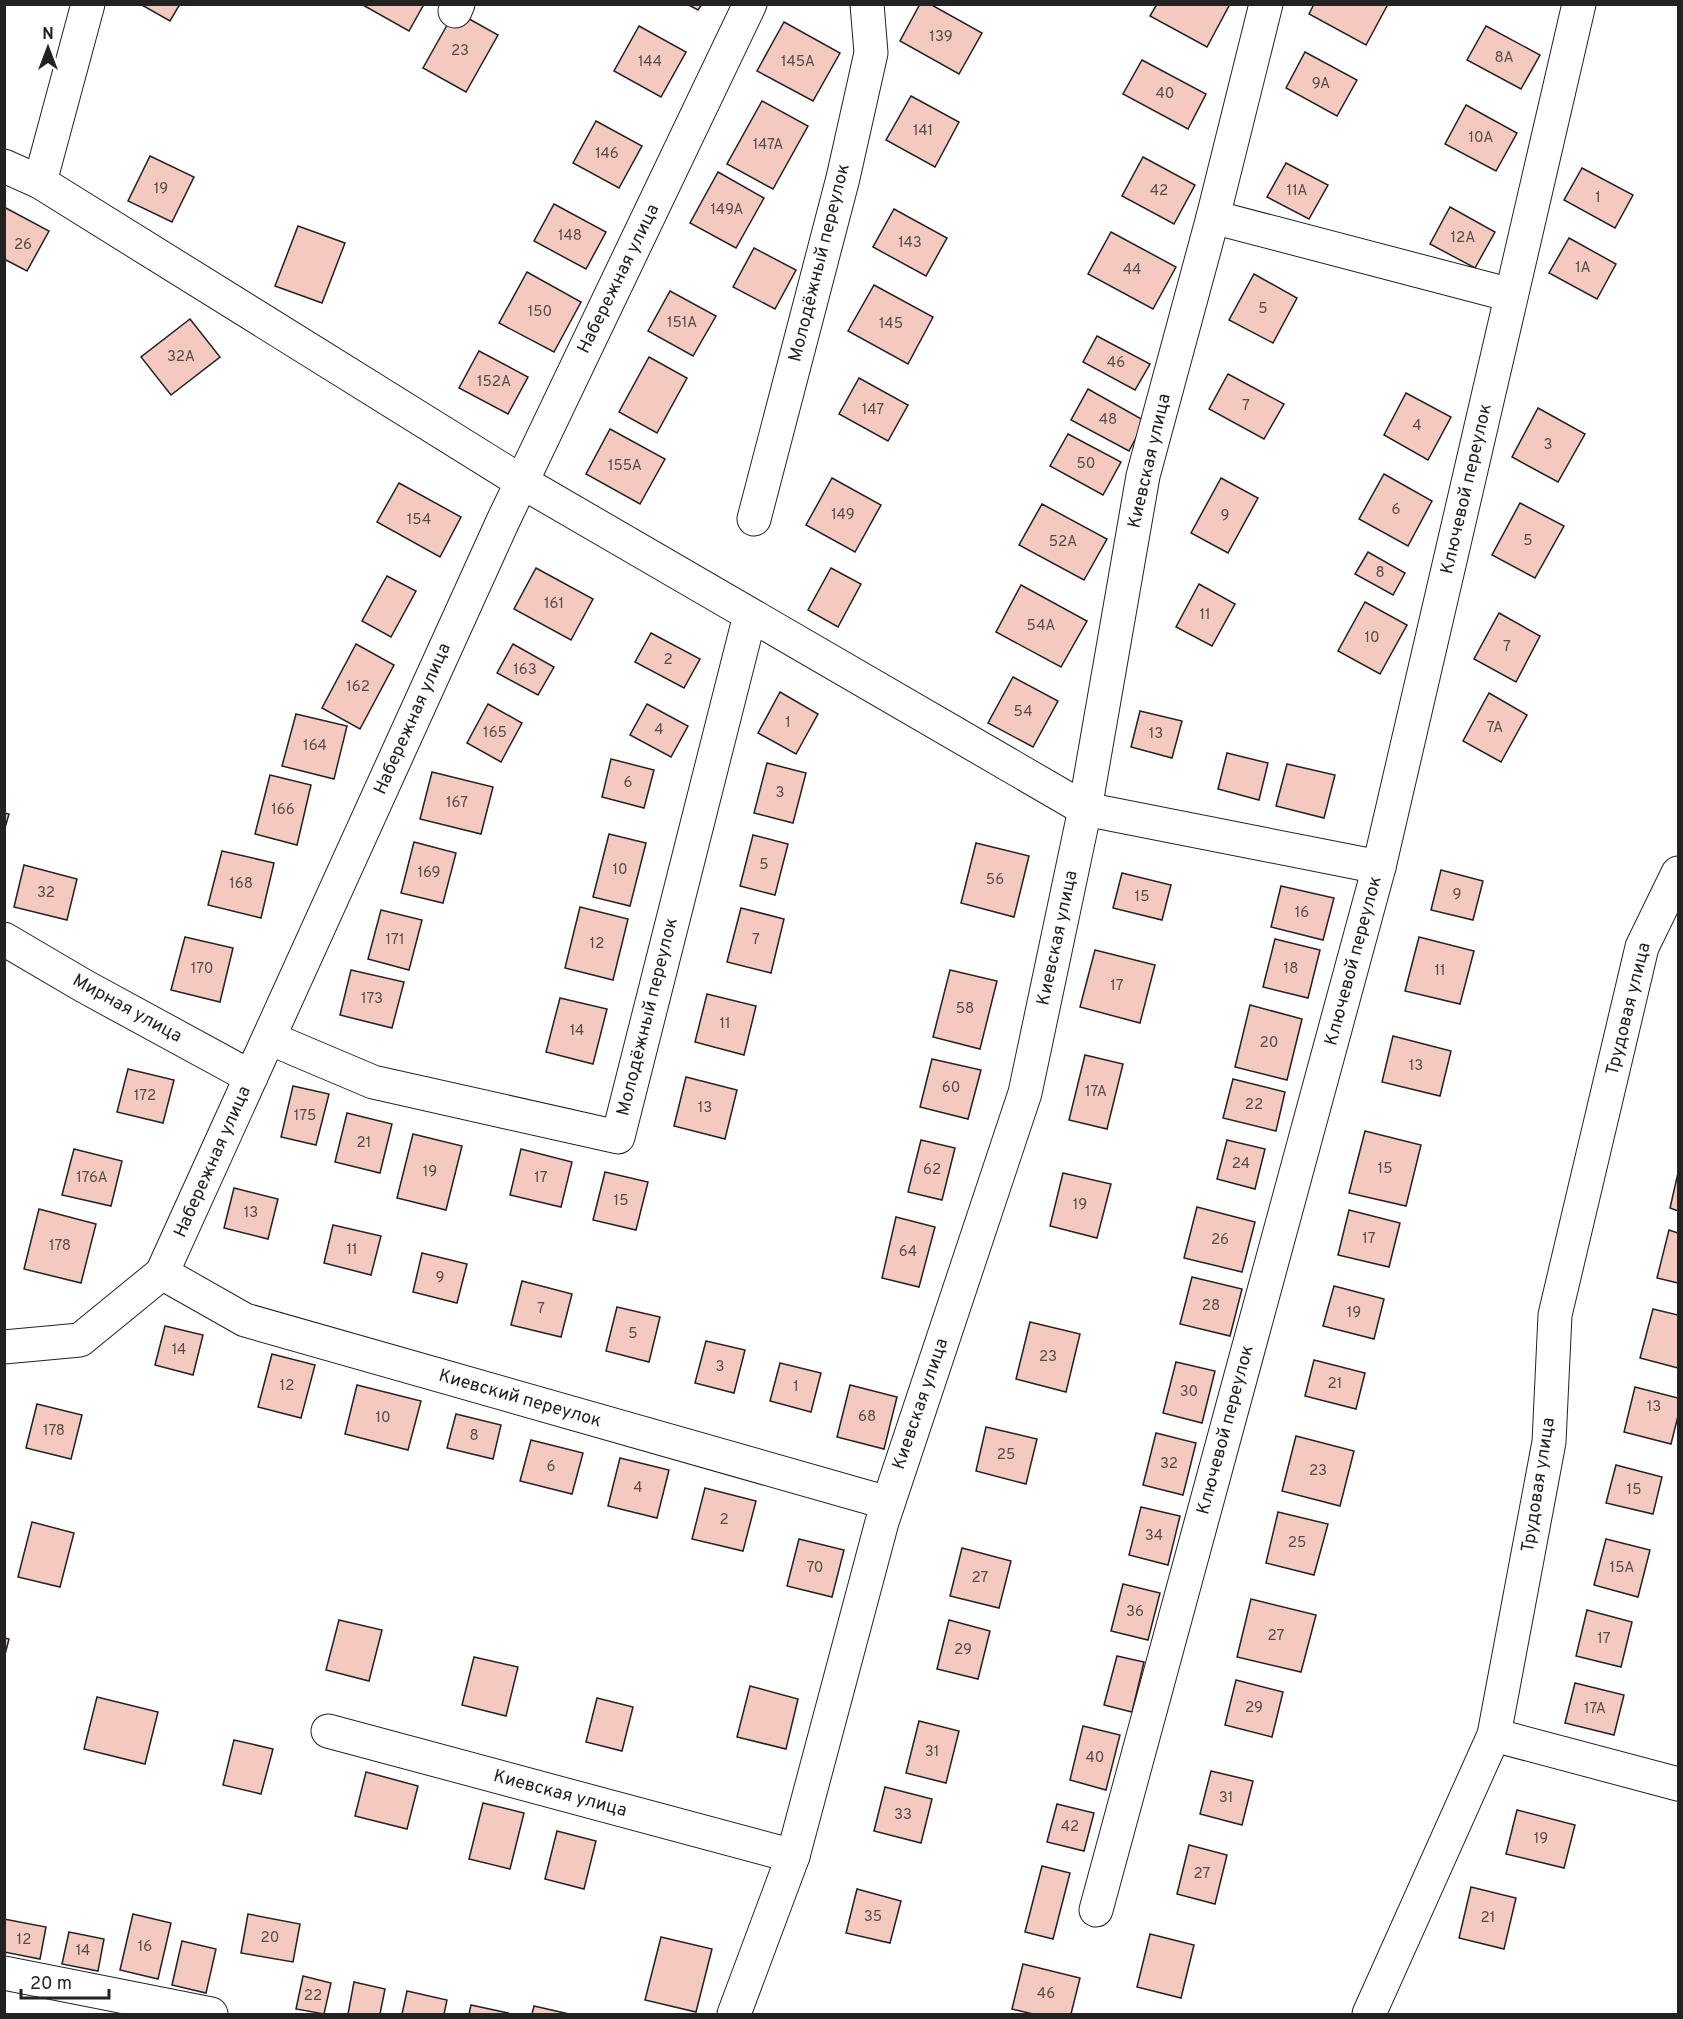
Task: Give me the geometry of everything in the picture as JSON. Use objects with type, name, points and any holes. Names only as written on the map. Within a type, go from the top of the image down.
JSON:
[{"type":"street","points":[[40,182],[88,4]]},
{"type":"street","name":"Набережная улица","points":[[4,1347],[80,1340],[162,1273],[522,482],[750,4]]},
{"type":"street","name":"Молодёжный переулок","points":[[754,519],[840,189],[871,53],[867,4]]},
{"type":"street","name":"Киевская улица","points":[[734,2014],[793,1857],[888,1503],[1025,1093],[1085,809],[1143,476],[1213,217],[1266,4]]},
{"type":"street","name":"Ключевой переулок","points":[[1096,1910],[1379,867],[1579,4]]},
{"type":"street","points":[[4,166],[40,182],[522,482],[1085,809],[1379,867]]},
{"type":"street","points":[[1213,217],[1511,295]]},
{"type":"street","name":"Молодёжный переулок","points":[[269,1038],[373,1082],[618,1137],[750,615]]},
{"type":"street","name":"Трудовая улица","points":[[1370,2014],[1494,1735],[1550,1442],[1556,1314],[1642,947],[1678,873]]},
{"type":"street","name":"Мирная улица","points":[[4,939],[84,986],[251,1077]]},
{"type":"street","name":"Киевский переулок","points":[[162,1273],[245,1320],[888,1503]]},
{"type":"street","name":"Киевская улица","points":[[328,1731],[793,1857]]},
{"type":"street","points":[[1494,1735],[1678,1784]]},
{"type":"street","points":[[4,1973],[212,2014]]},
{"type":"building","points":[[140,4],[180,4],[170,21]]},
{"type":"building","points":[[361,4],[424,4],[409,31]]},
{"type":"building","points":[[687,4],[702,4],[698,10]]},
{"type":"building","points":[[920,4],[930,4],[982,33],[959,74],[900,41]]},
{"type":"building","points":[[1157,4],[1230,4],[1207,47],[1150,16]]},
{"type":"building","points":[[1314,4],[1388,4],[1366,45],[1309,14]]},
{"type":"building","points":[[455,11],[498,35],[466,92],[423,68]]},
{"type":"building","points":[[784,22],[840,53],[813,101],[757,71]]},
{"type":"building","points":[[639,26],[686,52],[661,97],[614,71]]},
{"type":"building","points":[[1486,26],[1540,55],[1521,89],[1467,60]]},
{"type":"building","points":[[1305,52],[1357,80],[1337,116],[1286,88]]},
{"type":"building","points":[[1142,60],[1206,94],[1188,129],[1123,94]]},
{"type":"building","points":[[911,96],[959,122],[935,167],[886,140]]},
{"type":"building","points":[[762,101],[808,126],[773,189],[727,164]]},
{"type":"building","points":[[1466,105],[1517,133],[1496,171],[1445,144]]},
{"type":"building","points":[[596,121],[642,146],[619,188],[573,163]]},
{"type":"building","points":[[150,156],[194,177],[172,222],[128,201]]},
{"type":"building","points":[[1143,157],[1195,185],[1174,224],[1122,196]]},
{"type":"building","points":[[1286,163],[1328,185],[1309,219],[1267,197]]},
{"type":"building","points":[[1582,168],[1633,195],[1615,228],[1564,200]]},
{"type":"building","points":[[718,172],[764,198],[736,248],[690,223]]},
{"type":"building","points":[[554,204],[606,232],[586,269],[534,241]]},
{"type":"building","points":[[4,207],[49,231],[27,271],[4,259]]},
{"type":"building","points":[[1450,207],[1495,232],[1475,268],[1430,244]]},
{"type":"building","points":[[894,209],[947,238],[926,276],[873,247]]},
{"type":"building","points":[[298,226],[345,243],[322,303],[275,286]]},
{"type":"building","points":[[1111,232],[1176,267],[1153,309],[1088,274]]},
{"type":"building","points":[[1569,238],[1616,264],[1597,299],[1549,273]]},
{"type":"building","points":[[754,248],[796,270],[775,309],[733,287]]},
{"type":"building","points":[[527,272],[581,302],[554,352],[499,323]]},
{"type":"building","points":[[1254,274],[1297,298],[1273,343],[1229,320]]},
{"type":"building","points":[[874,285],[933,317],[908,364],[848,331]]},
{"type":"building","points":[[670,291],[716,316],[693,356],[648,331]]},
{"type":"building","points":[[190,319],[220,357],[171,395],[141,357]]},
{"type":"building","points":[[1097,336],[1150,364],[1135,390],[1083,362]]},
{"type":"building","points":[[479,351],[528,377],[508,414],[459,388]]},
{"type":"building","points":[[649,357],[687,378],[657,433],[619,412]]},
{"type":"building","points":[[1228,374],[1284,404],[1264,439],[1209,409]]},
{"type":"building","points":[[859,378],[908,405],[888,441],[839,414]]},
{"type":"building","points":[[1088,389],[1145,421],[1129,451],[1071,420]]},
{"type":"building","points":[[1406,393],[1451,417],[1428,460],[1384,435]]},
{"type":"building","points":[[1538,408],[1585,434],[1558,482],[1512,457]]},
{"type":"building","points":[[610,429],[665,459],[640,504],[586,474]]},
{"type":"building","points":[[1068,434],[1121,462],[1103,495],[1050,466]]},
{"type":"building","points":[[1384,474],[1432,501],[1408,546],[1359,519]]},
{"type":"building","points":[[832,478],[881,505],[855,552],[806,525]]},
{"type":"building","points":[[1221,478],[1258,498],[1228,553],[1191,533]]},
{"type":"building","points":[[399,483],[461,517],[440,557],[377,522]]},
{"type":"building","points":[[1520,503],[1564,526],[1535,578],[1492,555]]},
{"type":"building","points":[[1042,504],[1107,539],[1084,580],[1019,545]]},
{"type":"building","points":[[1368,552],[1405,573],[1393,595],[1355,574]]},
{"type":"building","points":[[536,568],[593,599],[571,640],[514,609]]},
{"type":"building","points":[[831,568],[861,584],[838,627],[808,610]]},
{"type":"building","points":[[387,576],[416,591],[391,637],[362,621]]},
{"type":"building","points":[[1199,584],[1235,604],[1212,646],[1176,627]]},
{"type":"building","points":[[1021,585],[1087,621],[1061,667],[996,632]]},
{"type":"building","points":[[1365,602],[1407,625],[1380,674],[1338,651]]},
{"type":"building","points":[[1499,613],[1540,636],[1516,682],[1474,659]]},
{"type":"building","points":[[651,633],[700,659],[684,688],[635,662]]},
{"type":"building","points":[[356,644],[394,665],[360,729],[322,708]]},
{"type":"building","points":[[513,644],[554,667],[538,695],[497,673]]},
{"type":"building","points":[[1013,677],[1058,701],[1033,747],[988,723]]},
{"type":"building","points":[[780,692],[818,714],[796,754],[758,733]]},
{"type":"building","points":[[1489,693],[1527,715],[1501,762],[1463,741]]},
{"type":"building","points":[[488,704],[522,723],[501,762],[467,743]]},
{"type":"building","points":[[647,704],[688,726],[671,757],[630,735]]},
{"type":"building","points":[[1140,711],[1182,721],[1172,758],[1131,747]]},
{"type":"building","points":[[296,714],[347,726],[334,779],[282,766]]},
{"type":"building","points":[[1227,753],[1268,763],[1259,800],[1218,789]]},
{"type":"building","points":[[611,759],[654,770],[644,808],[602,797]]},
{"type":"building","points":[[767,763],[806,773],[793,823],[754,813]]},
{"type":"building","points":[[1287,764],[1335,775],[1324,818],[1276,806]]},
{"type":"building","points":[[432,772],[493,787],[481,834],[420,819]]},
{"type":"building","points":[[270,775],[311,785],[297,845],[255,834]]},
{"type":"building","points":[[4,813],[9,814],[4,831]]},
{"type":"building","points":[[609,834],[646,843],[630,906],[593,897]]},
{"type":"building","points":[[753,835],[788,844],[775,895],[740,886]]},
{"type":"building","points":[[414,842],[456,853],[443,903],[401,893]]},
{"type":"building","points":[[976,843],[1029,856],[1014,917],[961,903]]},
{"type":"building","points":[[222,851],[274,863],[261,918],[208,905]]},
{"type":"building","points":[[24,865],[77,879],[67,920],[14,907]]},
{"type":"building","points":[[1441,870],[1483,881],[1473,920],[1431,910]]},
{"type":"building","points":[[1122,873],[1171,885],[1162,920],[1113,908]]},
{"type":"building","points":[[1281,886],[1334,898],[1323,940],[1271,927]]},
{"type":"building","points":[[580,907],[628,919],[613,980],[565,968]]},
{"type":"building","points":[[741,908],[784,919],[771,973],[727,962]]},
{"type":"building","points":[[381,910],[422,920],[409,970],[368,959]]},
{"type":"building","points":[[185,937],[233,948],[220,1002],[171,990]]},
{"type":"building","points":[[1419,937],[1474,951],[1460,1004],[1405,991]]},
{"type":"building","points":[[1275,939],[1320,950],[1308,998],[1263,987]]},
{"type":"building","points":[[1095,950],[1155,965],[1140,1023],[1080,1007]]},
{"type":"building","points":[[351,970],[404,982],[392,1028],[340,1015]]},
{"type":"building","points":[[950,970],[997,981],[980,1049],[933,1037]]},
{"type":"building","points":[[707,994],[756,1006],[744,1055],[695,1042]]},
{"type":"building","points":[[560,998],[607,1009],[593,1064],[546,1052]]},
{"type":"building","points":[[1250,1005],[1302,1019],[1287,1080],[1235,1067]]},
{"type":"building","points":[[1393,1036],[1451,1051],[1440,1096],[1382,1082]]},
{"type":"building","points":[[1085,1055],[1123,1064],[1107,1129],[1069,1120]]},
{"type":"building","points":[[932,1059],[981,1070],[968,1119],[920,1107]]},
{"type":"building","points":[[128,1069],[174,1080],[163,1123],[117,1112]]},
{"type":"building","points":[[686,1077],[737,1090],[725,1139],[674,1126]]},
{"type":"building","points":[[1233,1079],[1285,1092],[1276,1131],[1223,1118]]},
{"type":"building","points":[[293,1086],[329,1094],[316,1145],[281,1137]]},
{"type":"building","points":[[347,1113],[392,1124],[380,1173],[335,1162]]},
{"type":"building","points":[[1365,1131],[1421,1145],[1406,1206],[1349,1193]]},
{"type":"building","points":[[413,1134],[462,1146],[446,1210],[397,1198]]},
{"type":"building","points":[[921,1140],[955,1148],[942,1200],[908,1192]]},
{"type":"building","points":[[1227,1140],[1265,1149],[1255,1189],[1217,1179]]},
{"type":"building","points":[[74,1149],[122,1161],[111,1206],[62,1195]]},
{"type":"building","points":[[521,1149],[572,1162],[561,1207],[510,1195]]},
{"type":"building","points":[[605,1172],[648,1182],[636,1230],[593,1220]]},
{"type":"building","points":[[1063,1173],[1111,1184],[1097,1238],[1050,1226]]},
{"type":"building","points":[[1678,1173],[1678,1211],[1670,1208]]},
{"type":"building","points":[[234,1188],[278,1199],[268,1239],[224,1228]]},
{"type":"building","points":[[1197,1207],[1255,1222],[1242,1272],[1184,1258]]},
{"type":"building","points":[[39,1209],[96,1224],[81,1283],[24,1269]]},
{"type":"building","points":[[1349,1210],[1400,1223],[1389,1267],[1338,1255]]},
{"type":"building","points":[[896,1217],[935,1227],[919,1287],[882,1278]]},
{"type":"building","points":[[333,1225],[381,1236],[371,1275],[324,1263]]},
{"type":"building","points":[[1669,1230],[1678,1233],[1678,1283],[1657,1278]]},
{"type":"building","points":[[422,1253],[467,1264],[457,1303],[413,1292]]},
{"type":"building","points":[[1192,1277],[1242,1289],[1230,1336],[1180,1324]]},
{"type":"building","points":[[522,1281],[572,1294],[561,1337],[511,1325]]},
{"type":"building","points":[[1334,1286],[1384,1299],[1374,1339],[1323,1326]]},
{"type":"building","points":[[617,1307],[660,1317],[649,1362],[606,1351]]},
{"type":"building","points":[[1653,1309],[1678,1315],[1678,1368],[1640,1358]]},
{"type":"building","points":[[1030,1322],[1080,1334],[1066,1392],[1016,1379]]},
{"type":"building","points":[[165,1326],[203,1335],[193,1375],[155,1365]]},
{"type":"building","points":[[706,1341],[745,1350],[734,1393],[695,1383]]},
{"type":"building","points":[[272,1354],[315,1365],[301,1418],[258,1407]]},
{"type":"building","points":[[1314,1360],[1365,1373],[1356,1409],[1305,1396]]},
{"type":"building","points":[[1176,1362],[1215,1371],[1202,1423],[1163,1413]]},
{"type":"building","points":[[780,1363],[821,1373],[811,1412],[770,1401]]},
{"type":"building","points":[[357,1385],[421,1401],[408,1450],[345,1434]]},
{"type":"building","points":[[850,1385],[897,1397],[884,1449],[837,1437]]},
{"type":"building","points":[[1635,1387],[1678,1398],[1678,1416],[1671,1444],[1624,1432]]},
{"type":"building","points":[[37,1404],[82,1415],[71,1459],[26,1448]]},
{"type":"building","points":[[456,1414],[501,1425],[493,1459],[447,1448]]},
{"type":"building","points":[[986,1427],[1037,1439],[1026,1484],[976,1471]]},
{"type":"building","points":[[1156,1433],[1196,1443],[1183,1495],[1143,1485]]},
{"type":"building","points":[[1296,1436],[1354,1451],[1340,1506],[1282,1491]]},
{"type":"building","points":[[531,1440],[583,1453],[572,1494],[520,1481]]},
{"type":"building","points":[[620,1458],[669,1470],[657,1518],[608,1506]]},
{"type":"building","points":[[1616,1465],[1662,1477],[1653,1514],[1606,1503]]},
{"type":"building","points":[[705,1488],[756,1501],[743,1551],[692,1539]]},
{"type":"building","points":[[1141,1507],[1180,1516],[1168,1565],[1129,1555]]},
{"type":"building","points":[[1278,1512],[1328,1524],[1314,1575],[1266,1563]]},
{"type":"building","points":[[32,1522],[74,1533],[60,1587],[18,1577]]},
{"type":"building","points":[[799,1539],[844,1550],[832,1597],[787,1586]]},
{"type":"building","points":[[1606,1539],[1650,1550],[1638,1597],[1594,1585]]},
{"type":"building","points":[[962,1548],[1011,1561],[999,1608],[950,1596]]},
{"type":"building","points":[[1123,1584],[1160,1593],[1148,1640],[1111,1631]]},
{"type":"building","points":[[1251,1599],[1316,1615],[1301,1672],[1237,1657]]},
{"type":"building","points":[[1587,1610],[1632,1622],[1621,1667],[1576,1656]]},
{"type":"building","points":[[339,1620],[382,1630],[369,1681],[326,1670]]},
{"type":"building","points":[[949,1620],[990,1631],[978,1679],[937,1669]]},
{"type":"building","points":[[4,1638],[9,1639],[4,1658]]},
{"type":"building","points":[[1117,1656],[1144,1662],[1132,1712],[1104,1705]]},
{"type":"building","points":[[474,1657],[518,1667],[506,1716],[462,1705]]},
{"type":"building","points":[[1236,1680],[1283,1692],[1272,1737],[1225,1725]]},
{"type":"building","points":[[1575,1683],[1624,1695],[1614,1735],[1565,1723]]},
{"type":"building","points":[[750,1686],[798,1699],[786,1749],[737,1737]]},
{"type":"building","points":[[97,1697],[158,1712],[145,1764],[84,1749]]},
{"type":"building","points":[[597,1698],[633,1707],[622,1751],[586,1742]]},
{"type":"building","points":[[919,1721],[959,1731],[946,1783],[906,1773]]},
{"type":"building","points":[[1083,1726],[1120,1735],[1106,1790],[1070,1780]]},
{"type":"building","points":[[234,1740],[273,1749],[261,1794],[223,1785]]},
{"type":"building","points":[[1211,1771],[1253,1781],[1242,1825],[1200,1814]]},
{"type":"building","points":[[366,1772],[418,1786],[407,1829],[355,1816]]},
{"type":"building","points":[[885,1787],[932,1799],[921,1843],[874,1831]]},
{"type":"building","points":[[483,1803],[524,1813],[510,1869],[469,1859]]},
{"type":"building","points":[[1057,1804],[1094,1813],[1084,1851],[1047,1842]]},
{"type":"building","points":[[1517,1810],[1575,1825],[1564,1868],[1506,1854]]},
{"type":"building","points":[[557,1831],[596,1841],[584,1889],[545,1879]]},
{"type":"building","points":[[1189,1845],[1227,1855],[1215,1904],[1177,1894]]},
{"type":"building","points":[[1042,1866],[1070,1873],[1053,1939],[1025,1932]]},
{"type":"building","points":[[1471,1887],[1516,1898],[1504,1949],[1459,1938]]},
{"type":"building","points":[[857,1889],[901,1901],[890,1943],[846,1933]]},
{"type":"building","points":[[133,1914],[171,1923],[158,1979],[120,1970]]},
{"type":"building","points":[[248,1914],[300,1924],[293,1962],[241,1953]]},
{"type":"building","points":[[4,1919],[46,1927],[40,1959],[4,1952]]},
{"type":"building","points":[[69,1932],[104,1939],[98,1971],[62,1964]]},
{"type":"building","points":[[1150,1934],[1194,1945],[1181,1998],[1137,1987]]},
{"type":"building","points":[[661,1937],[712,1949],[696,2012],[645,2000]]},
{"type":"building","points":[[182,1941],[216,1949],[206,1993],[172,1985]]},
{"type":"building","points":[[1023,1964],[1080,1978],[1071,2014],[1033,2014],[1012,2009]]},
{"type":"building","points":[[303,1976],[331,1983],[324,2014],[296,2009]]},
{"type":"building","points":[[354,1982],[385,1989],[380,2014],[348,2014]]},
{"type":"building","points":[[407,1991],[447,2000],[444,2014],[402,2014]]},
{"type":"building","points":[[471,2005],[508,2013],[469,2014]]},
{"type":"building","points":[[534,2006],[569,2014],[532,2014]]}]
